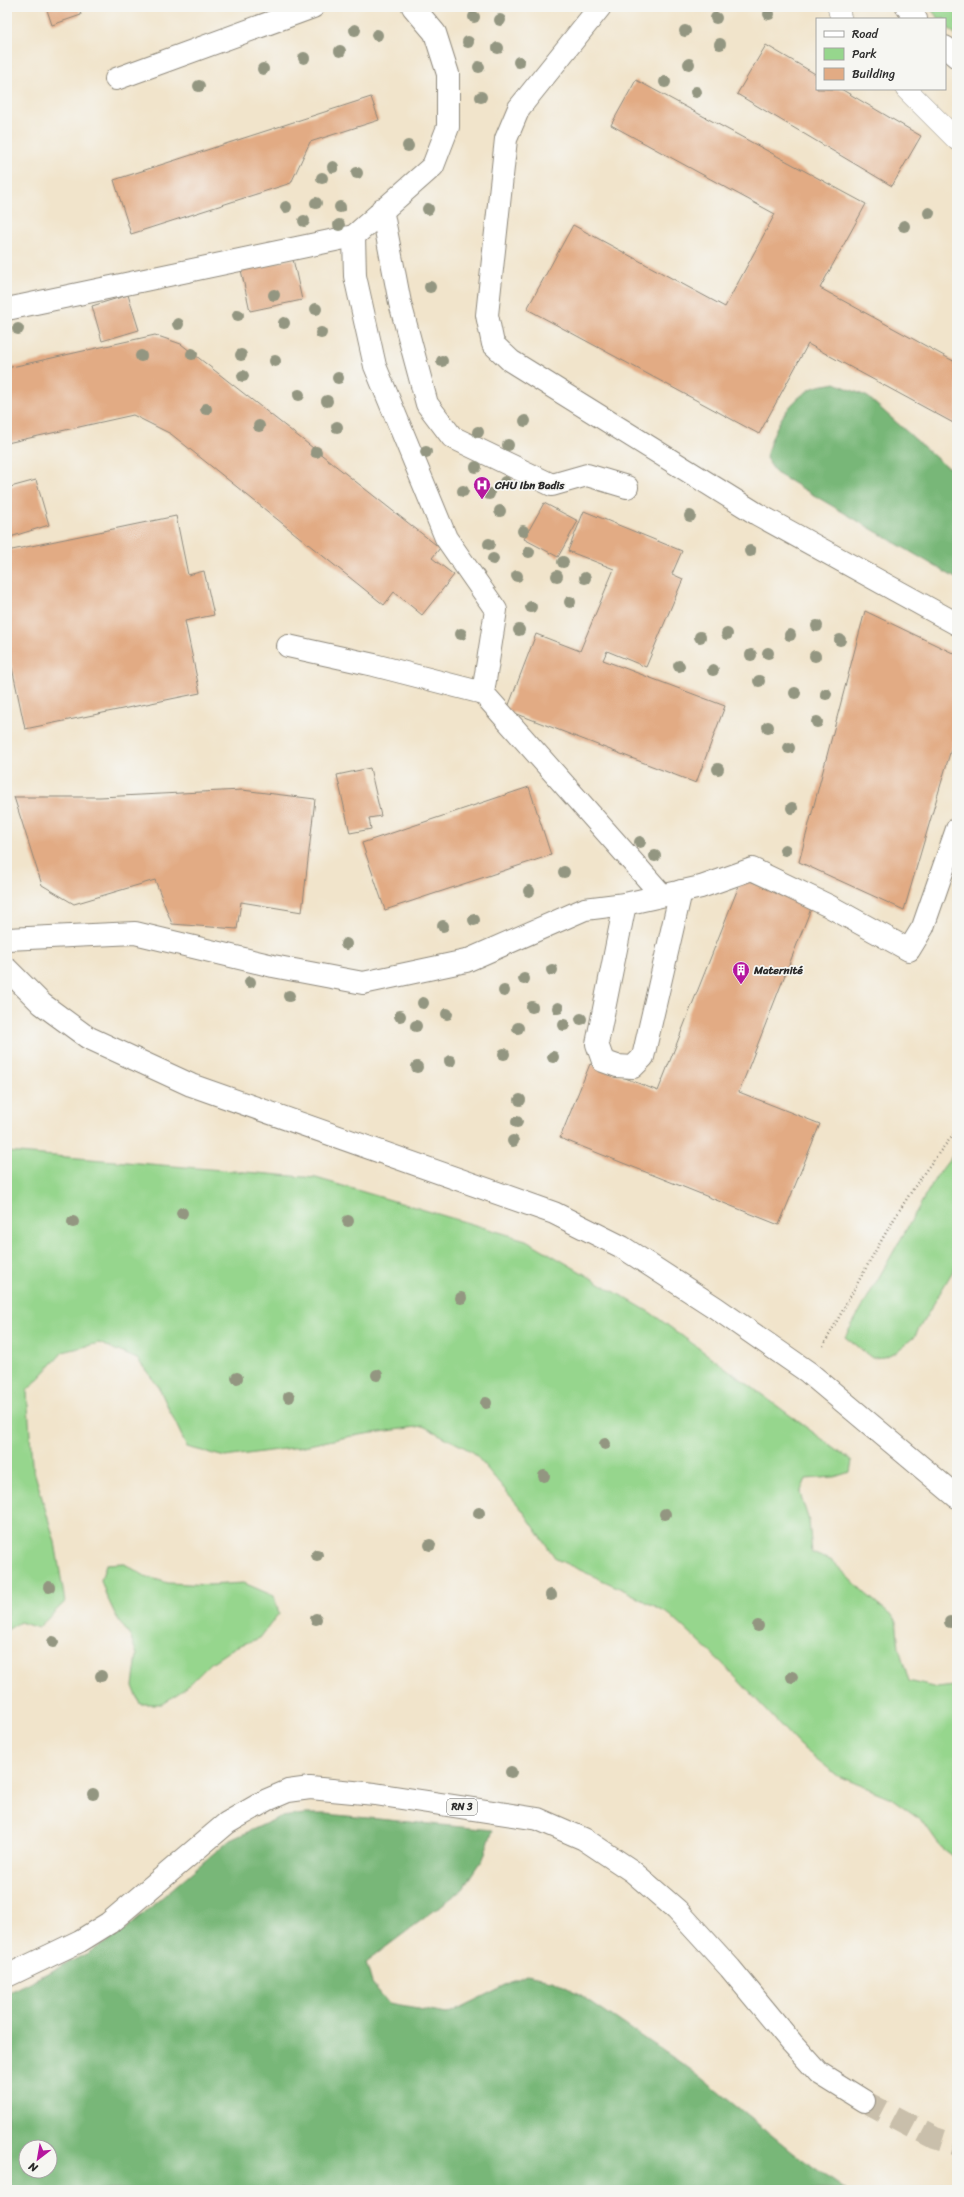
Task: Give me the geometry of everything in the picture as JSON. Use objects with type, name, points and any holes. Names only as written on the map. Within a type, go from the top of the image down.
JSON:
[{"type":"street","points":[[116,79],[313,7]]},
{"type":"street","points":[[7,309],[354,236],[382,209],[433,166],[448,127],[448,74],[435,33],[413,7]]},
{"type":"street","points":[[600,7],[519,108],[506,139],[487,315],[493,344],[511,361],[757,514],[957,624]]},
{"type":"street","points":[[907,7],[915,18]]},
{"type":"street","points":[[946,48],[957,57]]},
{"type":"street","points":[[382,209],[400,303],[427,404],[452,437],[552,484],[587,475],[627,486]]},
{"type":"street","points":[[354,236],[355,276],[375,366],[446,538],[496,610],[483,693]]},
{"type":"street","points":[[288,646],[374,665],[483,693],[672,893]]},
{"type":"street","points":[[7,939],[135,933],[272,966],[363,983],[466,961],[585,909],[626,904],[701,887],[752,868],[829,906],[909,950],[923,927],[957,829]]},
{"type":"street","points":[[626,904],[597,1044],[603,1062],[617,1066],[632,1067],[643,1057],[672,893]]},
{"type":"street","points":[[7,969],[42,1004],[81,1033],[191,1085],[546,1211],[590,1230],[636,1256],[716,1308],[808,1372],[957,1498]]},
{"type":"street","name":"RN 3","points":[[7,1976],[80,1941],[109,1923],[227,1823],[267,1800],[288,1791],[310,1788],[375,1794],[538,1819],[584,1839],[632,1871],[677,1910],[730,1968],[819,2073],[864,2101]]},
{"type":"lane","points":[[838,7],[841,18]]},
{"type":"lane","points":[[907,90],[957,140]]},
{"type":"path","points":[[808,1372],[904,1205],[934,1157],[957,1131]]},
{"type":"green space","points":[[929,7],[957,7],[957,36],[946,26],[946,18],[938,18]]},
{"type":"green space","points":[[835,383],[868,397],[943,464],[957,471],[957,579],[776,473],[766,458],[776,428],[787,410],[794,402],[813,388]]},
{"type":"green space","points":[[957,1150],[957,1264],[914,1337],[896,1352],[884,1357],[872,1358],[845,1337],[936,1177]]},
{"type":"green space","points":[[7,1152],[316,1178],[526,1240],[651,1313],[852,1461],[850,1472],[834,1477],[806,1479],[800,1493],[809,1521],[812,1553],[832,1561],[866,1594],[896,1619],[899,1648],[909,1681],[937,1688],[954,1686],[957,1690],[957,1859],[941,1847],[922,1820],[891,1798],[838,1776],[799,1745],[722,1663],[670,1615],[628,1592],[556,1559],[523,1511],[473,1452],[423,1426],[352,1436],[299,1447],[225,1457],[187,1447],[158,1386],[137,1359],[99,1343],[63,1352],[27,1391],[32,1464],[55,1542],[65,1602],[38,1628],[20,1622],[7,1630]]},
{"type":"green space","points":[[123,1563],[145,1576],[168,1583],[210,1585],[244,1583],[274,1596],[279,1613],[260,1638],[235,1647],[211,1663],[186,1688],[162,1704],[140,1704],[133,1686],[137,1655],[131,1638],[116,1616],[101,1580],[106,1564]]},
{"type":"green space","points":[[305,1814],[326,1814],[493,1830],[483,1859],[463,1889],[366,1962],[372,1983],[389,2004],[447,2014],[526,1975],[552,1980],[581,1995],[690,2069],[795,2154],[846,2190],[7,2190],[7,1993],[88,1953],[117,1936],[228,1841],[280,1817]]},
{"type":"building","points":[[46,7],[79,7],[81,15],[52,25]]},
{"type":"building","points":[[766,45],[816,74],[816,90],[843,90],[921,136],[892,186],[737,94]]},
{"type":"building","points":[[636,80],[866,204],[820,288],[957,363],[957,425],[808,344],[759,434],[527,309],[573,225],[725,307],[775,214],[611,125]]},
{"type":"building","points":[[371,97],[379,120],[310,142],[291,183],[131,234],[114,180]]},
{"type":"building","points":[[293,259],[302,300],[250,311],[241,270]]},
{"type":"building","points":[[128,295],[139,330],[102,341],[92,306]]},
{"type":"building","points":[[155,335],[181,344],[440,548],[432,558],[454,575],[422,615],[394,592],[384,605],[171,434],[133,415],[7,443],[7,368]]},
{"type":"building","points":[[36,480],[49,525],[7,538],[7,488]]},
{"type":"building","points":[[544,503],[578,521],[558,557],[524,539]]},
{"type":"building","points":[[584,511],[682,551],[672,574],[683,579],[646,667],[607,651],[603,660],[725,706],[696,783],[507,710],[536,634],[580,651],[614,569],[568,551]]},
{"type":"building","points":[[176,516],[188,575],[204,571],[214,615],[185,621],[200,693],[25,729],[7,644],[7,551]]},
{"type":"building","points":[[865,611],[957,655],[957,729],[904,910],[799,862]]},
{"type":"building","points":[[370,768],[381,816],[369,818],[371,829],[350,833],[337,775]]},
{"type":"building","points":[[529,787],[551,855],[385,910],[362,843]]},
{"type":"building","points":[[242,790],[315,799],[302,912],[241,902],[237,929],[172,924],[155,880],[74,904],[42,885],[14,797],[100,797]]},
{"type":"building","name":"Maternité","points":[[742,878],[812,906],[739,1092],[820,1124],[779,1225],[560,1138],[590,1064],[658,1091]]},
{"type":"tunnel","points":[[864,2101],[935,2138],[957,2145]]},
{"type":"place","name":"CHU Ibn Badis","points":[[482,500]]},
{"type":"place","name":"Maternité","points":[[741,985]]}]
